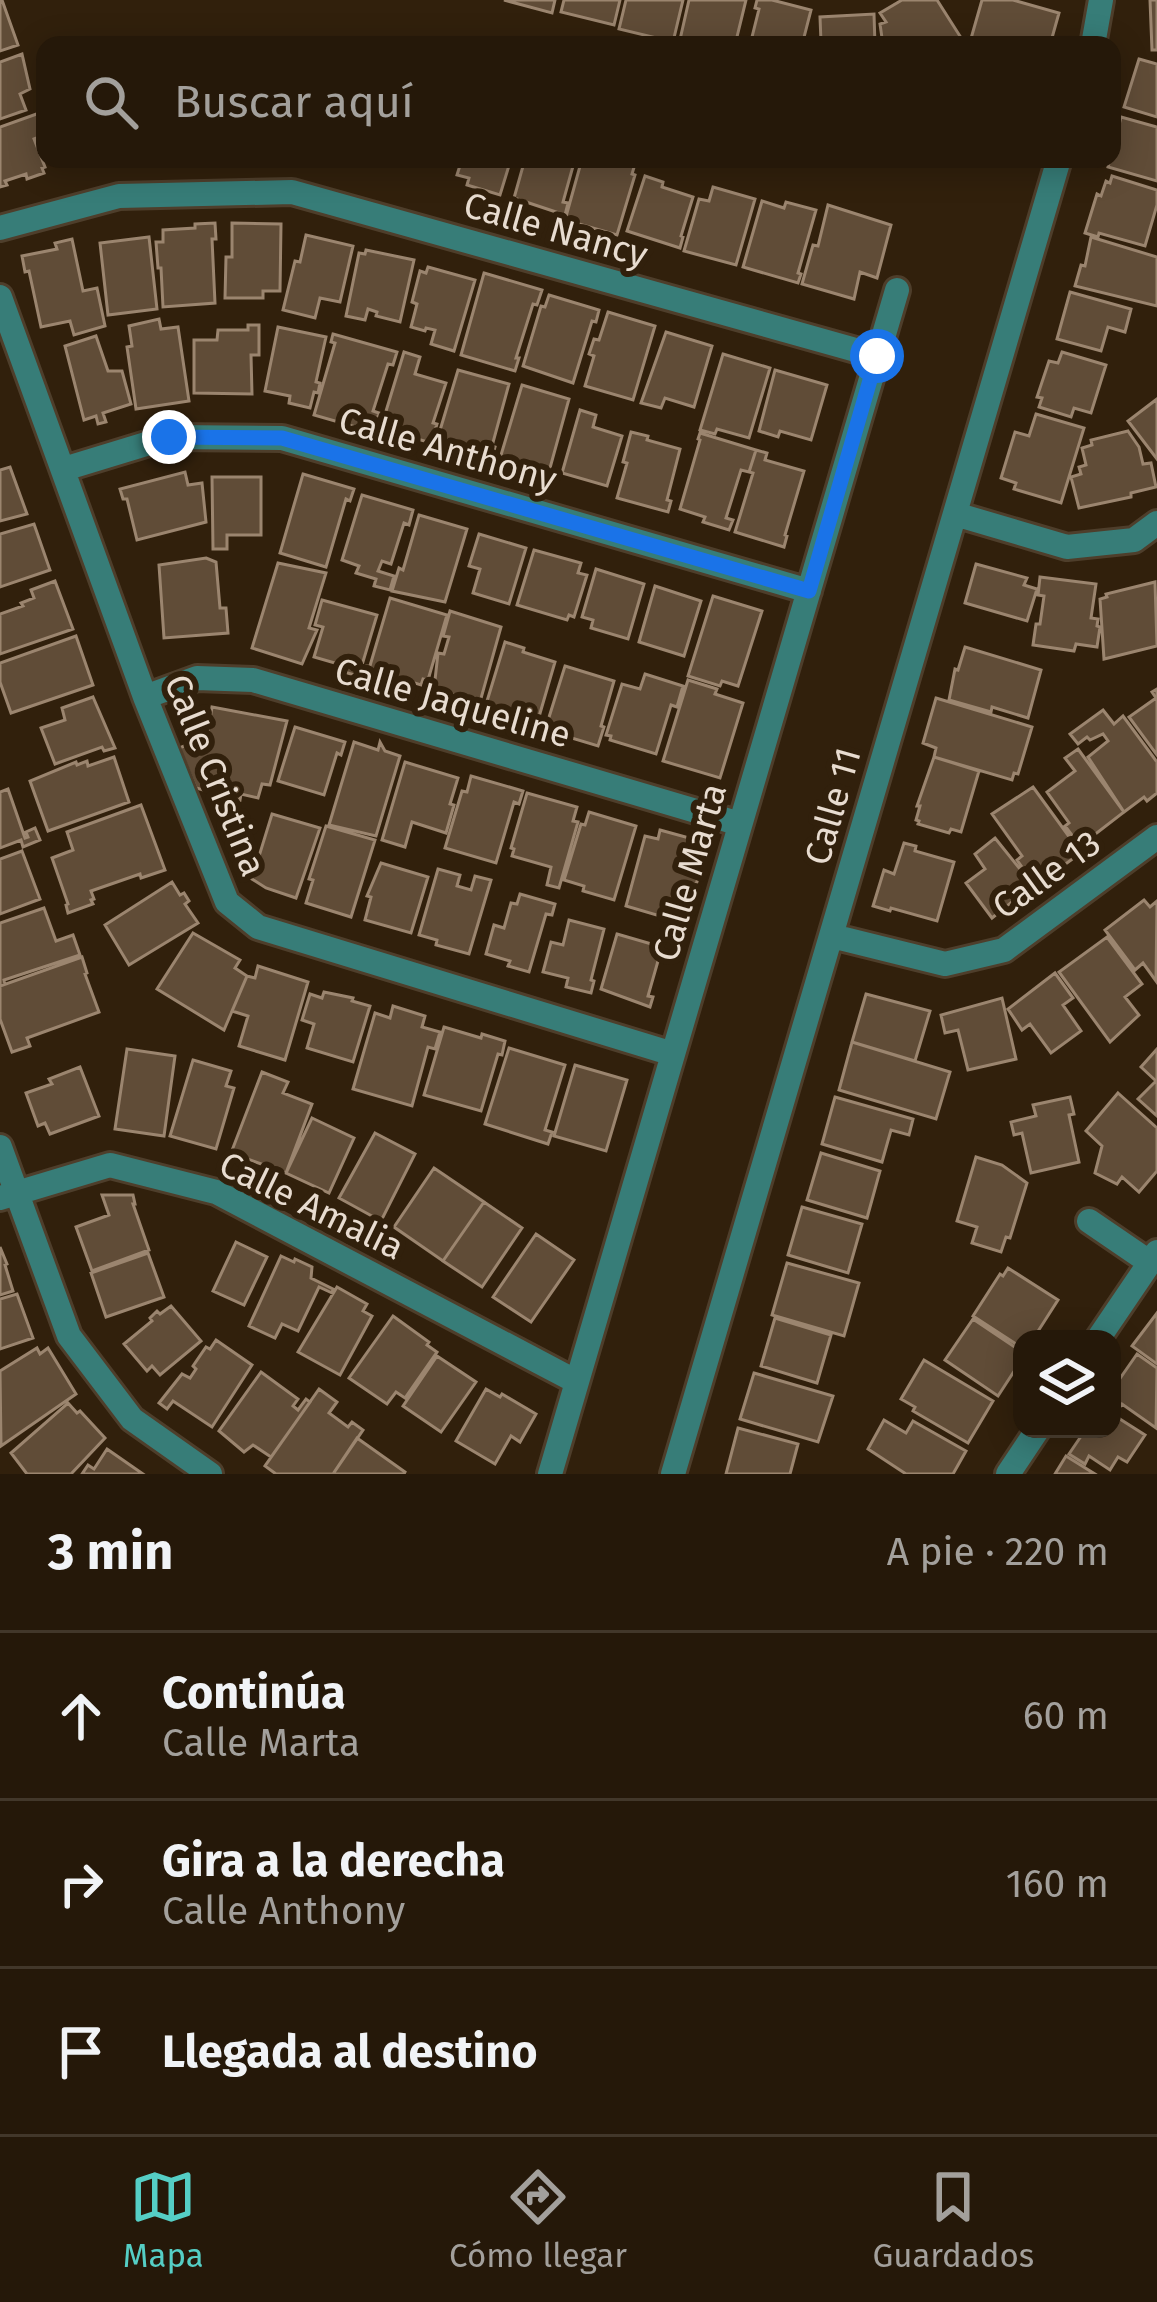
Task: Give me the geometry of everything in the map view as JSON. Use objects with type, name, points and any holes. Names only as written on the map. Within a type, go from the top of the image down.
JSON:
[{"type":"street","points":[[1095,36],[1101,0]]},
{"type":"street","name":"Calle 11","points":[[673,1474],[1056,168]]},
{"type":"street","name":"Calle Nancy","points":[[0,228],[118,196],[292,192],[877,356]]},
{"type":"street","name":"Calle Marta","points":[[550,1474],[897,290]]},
{"type":"street","name":"Calle Cristina","points":[[0,297],[146,697],[227,902],[258,927],[673,1054]]},
{"type":"street","name":"Calle Anthony","points":[[64,470],[169,437],[282,438],[809,591]]},
{"type":"street","points":[[955,514],[1067,547],[1134,540],[1157,523]]},
{"type":"street","name":"Calle Jaqueline","points":[[146,697],[197,677],[253,680],[740,824]]},
{"type":"street","name":"Calle 13","points":[[832,936],[945,964],[1004,950],[1157,837]]},
{"type":"street","points":[[0,1147],[8,1195],[69,1336],[132,1419],[210,1474]]},
{"type":"street","name":"Calle Amalia","points":[[8,1195],[110,1166],[216,1192],[577,1382]]},
{"type":"street","points":[[1090,1220],[1153,1257],[1104,1330]]},
{"type":"street","points":[[1008,1474],[1032,1438]]},
{"type":"building","points":[[0,0],[18,45],[0,51]]},
{"type":"building","points":[[504,0],[555,0],[552,13]]},
{"type":"building","points":[[564,0],[620,0],[614,25],[561,12]]},
{"type":"building","points":[[626,0],[683,0],[674,36],[619,29]]},
{"type":"building","points":[[689,0],[746,0],[737,36],[681,36]]},
{"type":"building","points":[[757,0],[772,0],[811,10],[804,36],[752,36],[759,9],[755,8]]},
{"type":"building","points":[[902,0],[937,0],[960,36],[882,36],[880,24],[886,22],[880,13]]},
{"type":"building","points":[[982,0],[1013,0],[1059,13],[1053,36],[972,36]]},
{"type":"building","points":[[1150,0],[1157,0],[1157,50],[1152,50]]},
{"type":"building","points":[[874,14],[875,36],[821,36],[820,17]]},
{"type":"building","points":[[22,54],[30,89],[20,94],[26,110],[0,119],[0,62]]},
{"type":"building","points":[[1139,59],[1157,64],[1157,117],[1124,107]]},
{"type":"building","points":[[36,114],[36,168],[44,173],[27,179],[26,174],[0,187],[0,127]]},
{"type":"building","points":[[1121,117],[1157,127],[1157,181],[1112,168],[1121,168]]},
{"type":"building","points":[[459,168],[508,168],[500,195],[467,185],[469,178],[457,175]]},
{"type":"building","points":[[522,168],[572,168],[563,202],[568,203],[565,215],[514,198]]},
{"type":"building","points":[[579,168],[634,168],[617,235],[565,220]]},
{"type":"building","points":[[645,176],[693,197],[680,248],[627,231]]},
{"type":"building","points":[[1112,176],[1157,190],[1145,246],[1085,233],[1097,194],[1101,196]]},
{"type":"building","points":[[713,187],[755,199],[736,265],[684,251],[699,199],[709,201]]},
{"type":"building","points":[[762,201],[816,210],[798,283],[743,267]]},
{"type":"building","points":[[828,205],[891,225],[877,278],[860,272],[854,299],[802,284]]},
{"type":"building","points":[[215,223],[215,303],[163,307],[156,242],[163,242],[163,230]]},
{"type":"building","points":[[232,223],[281,224],[280,291],[263,291],[263,298],[225,298]]},
{"type":"building","points":[[306,235],[353,246],[340,302],[320,298],[315,318],[283,310]]},
{"type":"building","points":[[149,237],[157,309],[108,315],[100,243]]},
{"type":"building","points":[[1091,237],[1157,257],[1157,306],[1075,286]]},
{"type":"building","points":[[72,239],[83,291],[97,288],[105,326],[74,335],[70,321],[41,327],[22,256],[57,249],[55,243]]},
{"type":"building","points":[[366,250],[414,260],[400,322],[368,309],[365,320],[346,316],[359,253]]},
{"type":"building","points":[[428,267],[475,280],[454,351],[431,344],[435,330],[411,327],[420,271],[426,273]]},
{"type":"building","points":[[484,273],[542,290],[537,305],[533,304],[515,371],[461,355]]},
{"type":"building","points":[[1070,292],[1131,309],[1125,332],[1108,327],[1101,351],[1057,339]]},
{"type":"building","points":[[549,295],[599,310],[573,383],[523,366],[541,306],[545,307]]},
{"type":"building","points":[[608,312],[655,326],[633,400],[585,386],[594,356],[589,354]]},
{"type":"building","points":[[159,319],[161,329],[178,327],[189,401],[136,409],[127,347],[132,346],[129,326]]},
{"type":"building","points":[[248,325],[259,325],[259,355],[251,355],[252,394],[194,393],[194,340],[217,340],[218,330],[248,330]]},
{"type":"building","points":[[278,327],[326,337],[318,393],[314,392],[310,408],[289,403],[290,396],[265,391]]},
{"type":"building","points":[[666,332],[712,346],[694,407],[665,398],[661,408],[641,403]]},
{"type":"building","points":[[333,334],[397,352],[393,365],[388,364],[373,411],[379,413],[373,432],[314,415],[335,343],[331,342]]},
{"type":"building","points":[[96,336],[108,371],[122,371],[131,404],[103,413],[106,422],[98,424],[96,416],[84,420],[65,346]]},
{"type":"building","points":[[404,352],[420,357],[415,374],[446,383],[431,443],[407,436],[410,429],[383,421]]},
{"type":"building","points":[[1062,352],[1106,365],[1091,413],[1074,408],[1071,417],[1039,407],[1042,398],[1037,397],[1049,361],[1058,363]]},
{"type":"building","points":[[723,354],[770,368],[749,438],[717,429],[715,434],[700,430]]},
{"type":"building","points":[[458,370],[509,384],[492,458],[438,437]]},
{"type":"building","points":[[775,370],[827,385],[811,440],[759,431]]},
{"type":"building","points":[[522,385],[569,399],[547,479],[498,465]]},
{"type":"building","points":[[1157,399],[1157,459],[1128,421]]},
{"type":"building","points":[[580,410],[596,415],[593,427],[622,436],[607,486],[562,473]]},
{"type":"building","points":[[1036,414],[1084,428],[1061,503],[1014,489],[1016,483],[1001,478],[1015,432],[1029,436]]},
{"type":"building","points":[[1128,431],[1143,464],[1151,463],[1156,487],[1079,508],[1071,477],[1081,474],[1079,467],[1086,465],[1082,448],[1092,445],[1091,440]]},
{"type":"building","points":[[631,432],[680,449],[668,512],[617,498]]},
{"type":"building","points":[[700,433],[756,450],[749,472],[741,470],[726,518],[733,520],[729,530],[680,509]]},
{"type":"building","points":[[756,450],[767,453],[765,460],[804,471],[784,547],[735,532]]},
{"type":"building","points":[[10,467],[27,514],[0,521],[0,470]]},
{"type":"building","points":[[185,472],[188,485],[202,483],[206,522],[137,540],[120,489]]},
{"type":"building","points":[[303,474],[354,489],[350,501],[346,499],[326,567],[280,553]]},
{"type":"building","points":[[212,477],[261,477],[261,535],[227,535],[227,549],[213,549]]},
{"type":"building","points":[[362,495],[413,510],[391,564],[382,561],[378,571],[394,576],[390,590],[374,586],[376,579],[356,573],[359,566],[342,560]]},
{"type":"building","points":[[419,515],[467,529],[445,602],[392,591]]},
{"type":"building","points":[[34,524],[50,570],[0,587],[0,534]]},
{"type":"building","points":[[479,534],[526,548],[509,604],[473,593],[480,569],[469,566]]},
{"type":"building","points":[[534,550],[581,563],[578,573],[587,575],[574,617],[569,615],[567,620],[517,605]]},
{"type":"building","points":[[206,558],[216,562],[220,608],[226,608],[228,633],[164,638],[159,565]]},
{"type":"building","points":[[278,563],[326,573],[309,628],[317,630],[302,664],[252,648]]},
{"type":"building","points":[[976,564],[1027,578],[1024,585],[1037,589],[1027,621],[965,603]]},
{"type":"building","points":[[596,569],[644,584],[628,639],[591,628],[593,620],[582,617]]},
{"type":"building","points":[[1040,577],[1096,584],[1091,618],[1098,619],[1100,627],[1097,647],[1076,644],[1074,651],[1033,645],[1044,596],[1038,595]]},
{"type":"building","points":[[55,581],[73,629],[0,654],[0,614],[23,606],[21,603],[34,598],[31,590]]},
{"type":"building","points":[[1155,582],[1157,646],[1104,659],[1100,599]]},
{"type":"building","points":[[655,586],[701,601],[684,656],[639,642]]},
{"type":"building","points":[[713,596],[762,611],[738,686],[688,676]]},
{"type":"building","points":[[390,598],[447,615],[428,680],[423,679],[421,685],[369,669]]},
{"type":"building","points":[[322,600],[377,615],[362,665],[367,666],[364,678],[314,657],[323,627],[315,625]]},
{"type":"building","points":[[450,611],[501,627],[480,702],[434,689],[438,653],[444,654],[449,637],[443,636]]},
{"type":"building","points":[[76,636],[93,685],[11,713],[0,682],[0,663]]},
{"type":"building","points":[[505,642],[555,662],[536,727],[484,711]]},
{"type":"building","points":[[965,647],[1041,670],[1028,718],[949,700]]},
{"type":"building","points":[[565,666],[614,681],[598,746],[545,730]]},
{"type":"building","points":[[645,674],[683,686],[677,707],[671,705],[656,754],[606,735],[622,684],[640,689]]},
{"type":"building","points":[[688,680],[743,703],[720,778],[663,761]]},
{"type":"building","points":[[1157,689],[1157,755],[1129,717],[1156,698],[1152,692]]},
{"type":"building","points":[[93,697],[115,748],[104,751],[102,747],[55,764],[41,728],[65,720],[62,708]]},
{"type":"building","points":[[936,698],[1032,727],[1012,780],[934,757],[936,748],[923,743]]},
{"type":"building","points":[[212,707],[287,721],[270,785],[262,784],[258,798],[241,794],[240,800],[196,788],[179,748],[207,737]]},
{"type":"building","points":[[1103,710],[1114,724],[1123,716],[1157,762],[1157,793],[1124,812],[1088,757],[1108,741],[1103,734],[1078,744],[1070,734]]},
{"type":"building","points":[[295,727],[345,742],[324,795],[278,781]]},
{"type":"building","points":[[354,742],[378,750],[380,742],[385,751],[400,756],[376,836],[329,825]]},
{"type":"building","points":[[1078,749],[1124,812],[1080,846],[1047,792],[1075,771],[1065,758]]},
{"type":"building","points":[[114,757],[129,802],[48,831],[30,781],[76,762],[87,761],[88,766]]},
{"type":"building","points":[[934,757],[979,771],[961,832],[951,829],[949,833],[916,820]]},
{"type":"building","points":[[405,762],[458,778],[446,833],[412,822],[405,847],[382,840]]},
{"type":"building","points":[[471,776],[523,791],[519,804],[514,802],[496,863],[445,848]]},
{"type":"building","points":[[1033,787],[1081,853],[1032,881],[1017,860],[1022,856],[992,814]]},
{"type":"building","points":[[8,789],[25,838],[35,828],[40,840],[23,847],[21,840],[0,848],[0,792]]},
{"type":"building","points":[[527,793],[577,807],[573,821],[578,822],[559,888],[547,885],[551,867],[512,856]]},
{"type":"building","points":[[141,805],[165,870],[91,891],[93,904],[68,913],[52,858],[73,850],[67,832]]},
{"type":"building","points":[[589,812],[636,826],[614,900],[564,880]]},
{"type":"building","points":[[272,814],[320,828],[296,898],[252,879]]},
{"type":"building","points":[[326,826],[375,840],[351,917],[306,903]]},
{"type":"building","points":[[660,830],[693,839],[690,849],[705,853],[689,910],[674,905],[670,919],[626,906],[645,836],[658,839]]},
{"type":"building","points":[[995,838],[1028,879],[1017,888],[1022,894],[992,918],[966,883],[985,869],[975,854]]},
{"type":"building","points":[[904,843],[954,862],[937,921],[873,906],[884,870],[894,874]]},
{"type":"building","points":[[22,851],[40,899],[0,914],[0,859]]},
{"type":"building","points":[[381,863],[428,877],[411,933],[365,920],[371,897],[367,896]]},
{"type":"building","points":[[438,869],[460,875],[457,886],[471,890],[475,876],[491,880],[469,954],[419,935]]},
{"type":"building","points":[[172,882],[180,895],[184,893],[189,901],[185,904],[198,923],[129,965],[105,925]]},
{"type":"building","points":[[520,894],[555,904],[552,915],[546,914],[529,972],[486,954],[494,925],[504,928],[511,903],[517,904]]},
{"type":"building","points":[[1144,900],[1150,907],[1157,901],[1156,981],[1143,963],[1135,970],[1105,930]]},
{"type":"building","points":[[44,908],[56,941],[73,935],[80,955],[4,980],[0,986],[0,923]]},
{"type":"building","points":[[569,920],[604,929],[591,993],[566,987],[568,978],[543,972],[551,942],[563,945]]},
{"type":"building","points":[[193,933],[240,960],[235,968],[247,976],[224,1030],[157,989]]},
{"type":"building","points":[[617,934],[662,947],[648,996],[653,997],[650,1007],[601,989]]},
{"type":"building","points":[[1107,937],[1142,984],[1125,997],[1139,1015],[1110,1042],[1059,972]]},
{"type":"building","points":[[82,957],[99,1012],[27,1038],[30,1046],[12,1052],[0,1019],[0,986]]},
{"type":"building","points":[[258,966],[308,982],[285,1060],[239,1046],[248,1016],[232,1011],[247,976],[255,978]]},
{"type":"building","points":[[1055,973],[1073,998],[1063,1005],[1081,1031],[1051,1053],[1030,1024],[1022,1030],[1008,1009]]},
{"type":"building","points":[[324,992],[370,1006],[353,1062],[307,1048],[314,1024],[302,1020],[310,994],[322,998]]},
{"type":"building","points":[[866,994],[930,1011],[915,1061],[852,1042]]},
{"type":"building","points":[[1002,998],[1016,1059],[968,1070],[958,1030],[945,1033],[941,1015]]},
{"type":"building","points":[[393,1006],[425,1016],[422,1027],[440,1032],[435,1049],[428,1047],[412,1106],[353,1089],[375,1013],[390,1018]]},
{"type":"building","points":[[444,1027],[505,1041],[481,1111],[424,1095]]},
{"type":"building","points":[[852,1042],[950,1072],[936,1119],[839,1090]]},
{"type":"building","points":[[509,1048],[565,1065],[545,1130],[552,1132],[548,1144],[485,1124]]},
{"type":"building","points":[[127,1049],[175,1056],[164,1136],[115,1129]]},
{"type":"building","points":[[1157,1049],[1157,1116],[1138,1099],[1156,1081],[1141,1067]]},
{"type":"building","points":[[193,1060],[231,1071],[226,1086],[234,1088],[216,1149],[170,1136]]},
{"type":"building","points":[[575,1065],[627,1080],[606,1151],[554,1136]]},
{"type":"building","points":[[80,1067],[99,1116],[50,1134],[45,1123],[38,1126],[26,1093]]},
{"type":"building","points":[[262,1072],[288,1082],[283,1093],[312,1104],[286,1173],[231,1153]]},
{"type":"building","points":[[1118,1093],[1157,1128],[1157,1171],[1139,1192],[1122,1177],[1117,1184],[1095,1173],[1102,1146],[1086,1131]]},
{"type":"building","points":[[835,1097],[913,1119],[909,1135],[891,1130],[882,1162],[822,1144]]},
{"type":"building","points":[[1070,1097],[1079,1162],[1031,1173],[1022,1133],[1014,1135],[1011,1122],[1036,1116],[1033,1105]]},
{"type":"building","points":[[312,1118],[354,1138],[329,1193],[286,1173]]},
{"type":"building","points":[[375,1133],[415,1154],[381,1221],[339,1198]]},
{"type":"building","points":[[821,1153],[880,1171],[867,1218],[807,1200]]},
{"type":"building","points":[[976,1157],[1002,1165],[1027,1183],[1001,1252],[972,1243],[977,1227],[957,1221]]},
{"type":"building","points":[[434,1168],[484,1202],[443,1261],[394,1227]]},
{"type":"building","points":[[102,1195],[133,1195],[149,1250],[92,1271],[76,1227],[109,1215]]},
{"type":"building","points":[[484,1202],[522,1228],[482,1287],[443,1261]]},
{"type":"building","points":[[802,1207],[862,1224],[848,1273],[788,1255]]},
{"type":"building","points":[[536,1234],[574,1260],[531,1322],[493,1297]]},
{"type":"building","points":[[236,1242],[267,1257],[244,1305],[213,1291]]},
{"type":"building","points":[[0,1247],[13,1291],[0,1295]]},
{"type":"building","points":[[148,1253],[164,1297],[106,1317],[91,1273]]},
{"type":"building","points":[[281,1256],[312,1267],[311,1278],[333,1289],[332,1293],[319,1287],[298,1331],[282,1324],[275,1338],[249,1326]]},
{"type":"building","points":[[787,1263],[859,1283],[844,1336],[772,1315]]},
{"type":"building","points":[[1008,1268],[1058,1300],[1039,1330],[1013,1330],[1013,1342],[973,1316]]},
{"type":"building","points":[[337,1287],[367,1304],[363,1311],[372,1316],[340,1375],[298,1352]]},
{"type":"building","points":[[17,1294],[33,1338],[0,1349],[0,1299]]},
{"type":"building","points":[[171,1306],[201,1341],[160,1375],[152,1366],[147,1371],[124,1344],[157,1311],[160,1314]]},
{"type":"building","points":[[1157,1313],[1157,1364],[1132,1346]]},
{"type":"building","points":[[393,1316],[437,1352],[405,1398],[396,1392],[387,1404],[349,1378]]},
{"type":"building","points":[[775,1318],[831,1335],[817,1383],[761,1366]]},
{"type":"building","points":[[973,1319],[1013,1346],[1013,1373],[998,1396],[945,1360]]},
{"type":"building","points":[[216,1340],[252,1365],[212,1427],[173,1401],[167,1409],[159,1403],[182,1374],[190,1378],[206,1347],[210,1349]]},
{"type":"building","points":[[37,1348],[40,1354],[48,1348],[76,1394],[1,1446],[0,1371]]},
{"type":"building","points":[[1137,1354],[1157,1368],[1156,1428],[1121,1405],[1121,1377]]},
{"type":"building","points":[[437,1356],[476,1382],[441,1432],[403,1406]]},
{"type":"building","points":[[924,1360],[993,1401],[968,1443],[901,1399]]},
{"type":"building","points":[[261,1372],[298,1399],[293,1406],[298,1410],[306,1399],[310,1402],[271,1457],[253,1445],[244,1452],[219,1431]]},
{"type":"building","points":[[754,1373],[833,1396],[818,1442],[740,1419]]},
{"type":"building","points":[[319,1389],[337,1402],[329,1413],[348,1427],[352,1422],[363,1430],[333,1474],[276,1474],[265,1466]]},
{"type":"building","points":[[486,1389],[536,1414],[520,1442],[511,1436],[495,1464],[456,1441]]},
{"type":"building","points":[[68,1403],[105,1438],[71,1474],[27,1474],[11,1453]]},
{"type":"building","points":[[884,1420],[906,1433],[913,1421],[966,1451],[953,1474],[906,1474],[868,1449]]},
{"type":"building","points":[[1121,1420],[1145,1435],[1127,1462],[1118,1457],[1110,1470],[1089,1456],[1085,1464],[1069,1454],[1080,1438],[1121,1438]]},
{"type":"building","points":[[738,1428],[798,1444],[790,1474],[726,1474]]},
{"type":"building","points":[[357,1438],[405,1472],[404,1474],[333,1474]]},
{"type":"building","points":[[107,1449],[143,1474],[82,1474],[88,1465],[94,1469]]},
{"type":"building","points":[[1066,1456],[1095,1474],[1055,1474]]},
{"type":"route","points":[[169,437],[282,438],[809,591],[877,356]]}]
